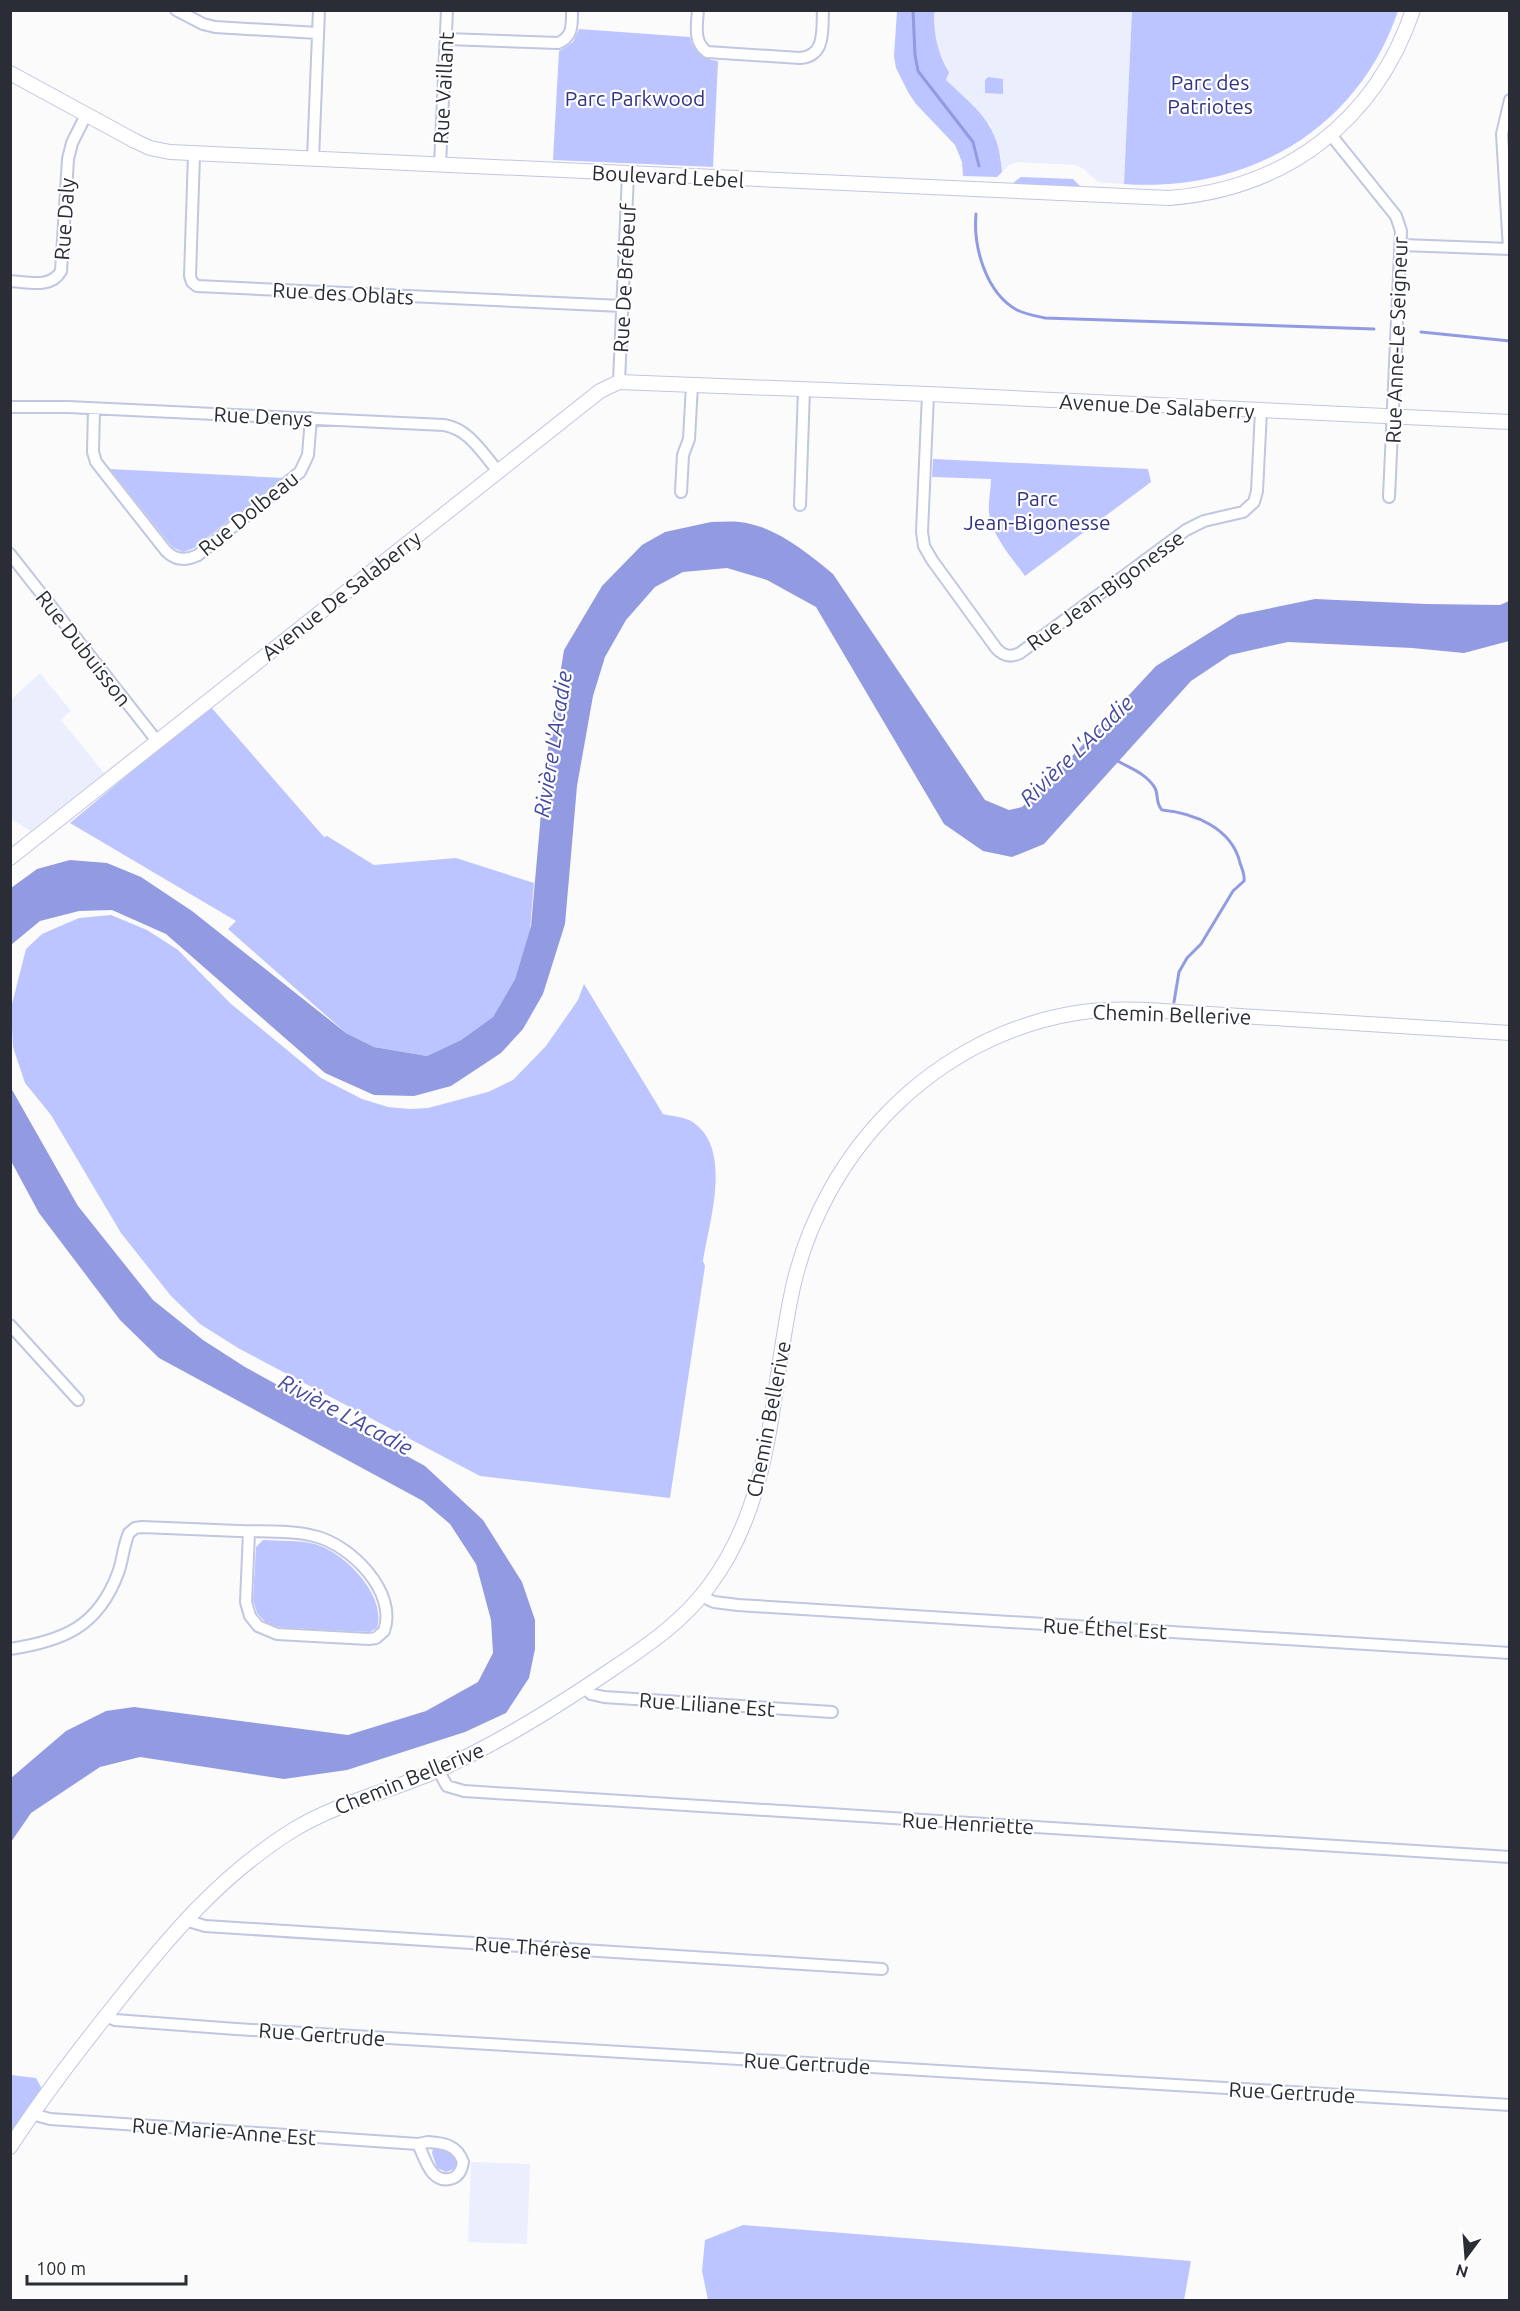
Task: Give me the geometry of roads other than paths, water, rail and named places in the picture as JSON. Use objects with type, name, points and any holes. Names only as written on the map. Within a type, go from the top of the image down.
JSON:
[{"type":"street","points":[[176,10],[202,24],[215,27],[318,33]]},
{"type":"street","points":[[313,159],[319,10]]},
{"type":"street","name":"Rue Vaillant","points":[[440,165],[447,10]]},
{"type":"street","points":[[446,39],[558,43],[566,39],[571,32],[573,10]]},
{"type":"street","points":[[698,10],[697,40],[705,51],[800,58],[813,55],[819,48],[822,40],[823,10]]},
{"type":"street","name":"Boulevard Lebel","points":[[10,73],[150,148],[194,155],[1169,198],[1216,192],[1262,177],[1313,150],[1358,107],[1380,79],[1397,50],[1413,10]]},
{"type":"street","points":[[1402,245],[1509,249],[1502,134],[1509,100]]},
{"type":"street","name":"Rue Daly","points":[[10,281],[50,282],[57,278],[61,271],[69,153],[86,115]]},
{"type":"street","name":"Rue Anne-Le Seigneur","points":[[1331,135],[1396,216],[1401,227],[1389,497]]},
{"type":"street","name":"Rue des Oblats","points":[[194,155],[190,276],[192,282],[197,286],[622,306]]},
{"type":"street","name":"Rue De Brébeuf","points":[[619,382],[628,174]]},
{"type":"street","name":"Avenue De Salaberry","points":[[10,858],[600,391],[619,382],[928,394],[1509,422]]},
{"type":"street","points":[[681,492],[683,455],[689,439],[692,385]]},
{"type":"street","points":[[800,505],[804,389]]},
{"type":"street","name":"Rue Jean-Bigonesse","points":[[928,394],[923,542],[929,555],[996,648],[1002,654],[1009,656],[1020,653],[1190,528],[1249,508],[1257,495],[1260,411]]},
{"type":"street","name":"Rue Denys","points":[[10,407],[311,418],[455,428],[469,437],[498,471]]},
{"type":"street","name":"Rue Dolbeau","points":[[94,409],[93,452],[96,462],[166,551],[172,556],[183,559],[198,555],[300,472],[308,455],[311,418]]},
{"type":"street","name":"Rue Dubuisson","points":[[10,554],[157,741]]},
{"type":"street","name":"Chemin Bellerive","points":[[10,2147],[106,2016],[185,1920],[235,1872],[298,1827],[346,1803],[438,1770],[507,1735],[584,1688],[657,1639],[701,1596],[732,1550],[758,1487],[790,1301],[802,1254],[816,1216],[836,1178],[867,1134],[898,1102],[937,1071],[975,1048],[1020,1029],[1057,1017],[1106,1010],[1171,1011],[1509,1033]]},
{"type":"street","points":[[10,1325],[78,1400]]},
{"type":"street","points":[[10,1649],[56,1640],[88,1619],[113,1586],[125,1542],[132,1530],[142,1527],[249,1532],[314,1536],[341,1549],[368,1572],[381,1592],[386,1610],[384,1631],[376,1638],[369,1639],[277,1634],[261,1628],[250,1616],[246,1602],[249,1532]]},
{"type":"street","name":"Rue Éthel Est","points":[[701,1596],[714,1602],[738,1605],[1509,1653]]},
{"type":"street","name":"Rue Liliane Est","points":[[584,1688],[591,1694],[604,1697],[832,1712]]},
{"type":"street","name":"Rue Henriette","points":[[438,1770],[447,1786],[456,1791],[1509,1857]]},
{"type":"street","name":"Rue Thérèse","points":[[185,1920],[205,1926],[882,1969]]},
{"type":"street","name":"Rue Gertrude","points":[[106,2016],[115,2020],[236,2029],[1509,2105]]},
{"type":"street","name":"Rue Marie-Anne Est","points":[[32,2114],[50,2120],[418,2144]]},
{"type":"water","name":"Rivière L'Acadie","points":[[711,522],[739,522],[765,528],[789,541],[833,574],[985,800],[1009,810],[1022,807],[1048,782],[1156,666],[1238,615],[1315,599],[1500,605],[1509,601],[1509,641],[1464,653],[1288,642],[1230,655],[1191,681],[1044,844],[1012,857],[983,851],[944,824],[816,607],[767,580],[727,568],[683,572],[655,587],[626,620],[605,657],[593,696],[577,786],[565,924],[543,994],[523,1029],[501,1053],[451,1086],[414,1096],[374,1095],[325,1073],[166,934],[112,910],[79,911],[40,921],[11,945],[11,888],[37,869],[70,860],[107,863],[141,877],[192,911],[346,1033],[374,1047],[427,1056],[461,1040],[493,1017],[515,979],[531,926],[545,768],[564,650],[602,586],[642,545],[665,532]]},
{"type":"water","points":[[11,1088],[78,1206],[153,1300],[203,1340],[245,1367],[425,1466],[483,1520],[522,1582],[535,1620],[535,1649],[529,1678],[506,1713],[465,1732],[347,1770],[284,1779],[140,1757],[100,1767],[31,1813],[11,1842],[11,1778],[66,1731],[106,1711],[134,1707],[348,1735],[426,1711],[478,1682],[493,1653],[491,1620],[476,1564],[450,1524],[423,1501],[159,1358],[120,1320],[39,1213],[11,1161]]},
{"type":"waterway","points":[[913,10],[918,71],[973,142],[979,166]]},
{"type":"waterway","points":[[976,214],[979,254],[990,281],[1006,302],[1027,314],[1045,318],[1374,329]]},
{"type":"waterway","points":[[1421,332],[1510,341]]},
{"type":"waterway","points":[[1116,760],[1151,783],[1155,788],[1162,810],[1199,819],[1210,824],[1229,840],[1236,851],[1244,874],[1244,881],[1233,891],[1201,944],[1187,958],[1179,972],[1174,1002]]},
{"type":"park label","name":"Parc des Patriotes","points":[[1210,94]]},
{"type":"park label","name":"Parc Parkwood","points":[[635,98]]},
{"type":"park label","name":"Parc Jean-Bigonesse","points":[[1037,510]]}]
